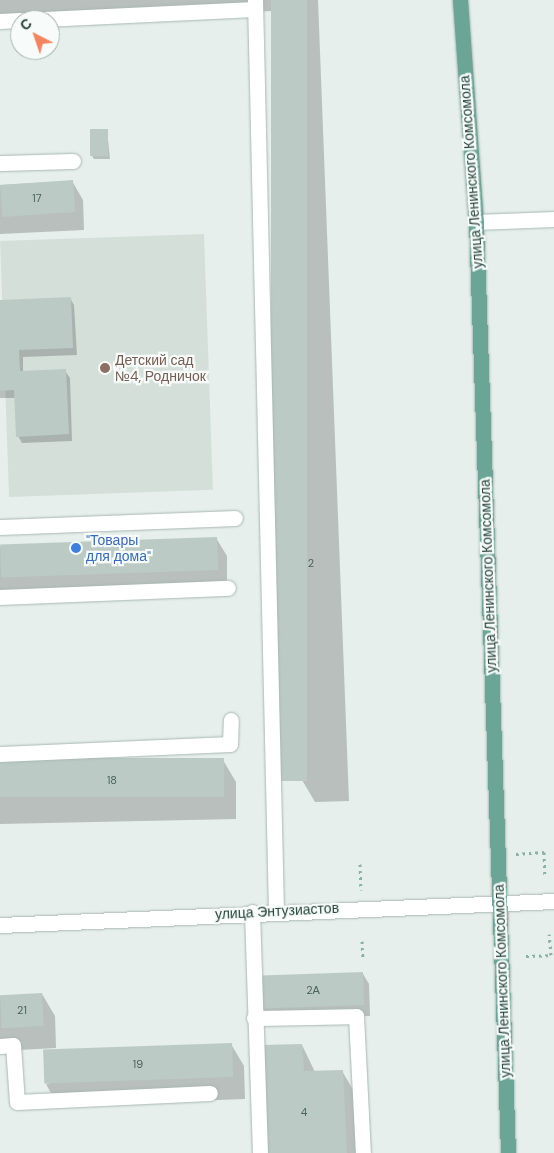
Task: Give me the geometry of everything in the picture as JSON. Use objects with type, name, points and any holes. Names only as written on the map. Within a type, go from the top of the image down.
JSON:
[{"type":"main road","name":"улица Ленинского Комсомола","points":[[460,0],[476,222],[508,1153]]},
{"type":"street","points":[[60,18],[255,5],[276,910]]},
{"type":"street","points":[[0,163],[73,161]]},
{"type":"street","points":[[476,222],[554,219]]},
{"type":"street","points":[[0,527],[235,518]]},
{"type":"street","points":[[0,596],[228,588]]},
{"type":"street","points":[[0,754],[230,744],[231,720]]},
{"type":"street","name":"улица Энтузиастов","points":[[0,924],[276,910],[554,901]]},
{"type":"street","points":[[252,912],[254,1018],[260,1153]]},
{"type":"street","points":[[254,1018],[356,1016],[363,1153]]},
{"type":"street","points":[[0,1046],[14,1046],[17,1102],[210,1093]]},
{"type":"path","points":[[516,854],[544,852],[545,875]]},
{"type":"path","points":[[360,864],[361,890]]},
{"type":"path","points":[[526,956],[551,955],[549,934]]},
{"type":"path","points":[[362,941],[363,960]]},
{"type":"shaded area","name":"Детский сад №4, Родничок","points":[[204,234],[213,490],[9,497],[0,241]]},
{"type":"building","points":[[271,0],[307,0],[307,781],[271,781]]},
{"type":"building","points":[[90,129],[108,129],[108,156],[90,156]]},
{"type":"building","points":[[73,180],[75,212],[2,217],[0,185]]},
{"type":"building","points":[[71,297],[73,348],[19,350],[20,371],[66,369],[69,434],[16,437],[14,390],[0,391],[0,300]]},
{"type":"building","points":[[217,537],[218,570],[1,578],[0,545]]},
{"type":"building","points":[[0,758],[224,758],[224,797],[0,797]]},
{"type":"building","points":[[363,972],[364,1005],[262,1009],[261,976]]},
{"type":"building","points":[[42,993],[44,1026],[2,1028],[0,995]]},
{"type":"building","points":[[232,1043],[233,1077],[44,1084],[43,1050]]},
{"type":"building","points":[[302,1044],[304,1071],[343,1070],[347,1153],[266,1153],[261,1045]]},
{"type":"place","name":"Детский сад №4, Родничок","points":[[105,368]]},
{"type":"place","name":"\"Товары для дома\"","points":[[76,548]]}]
